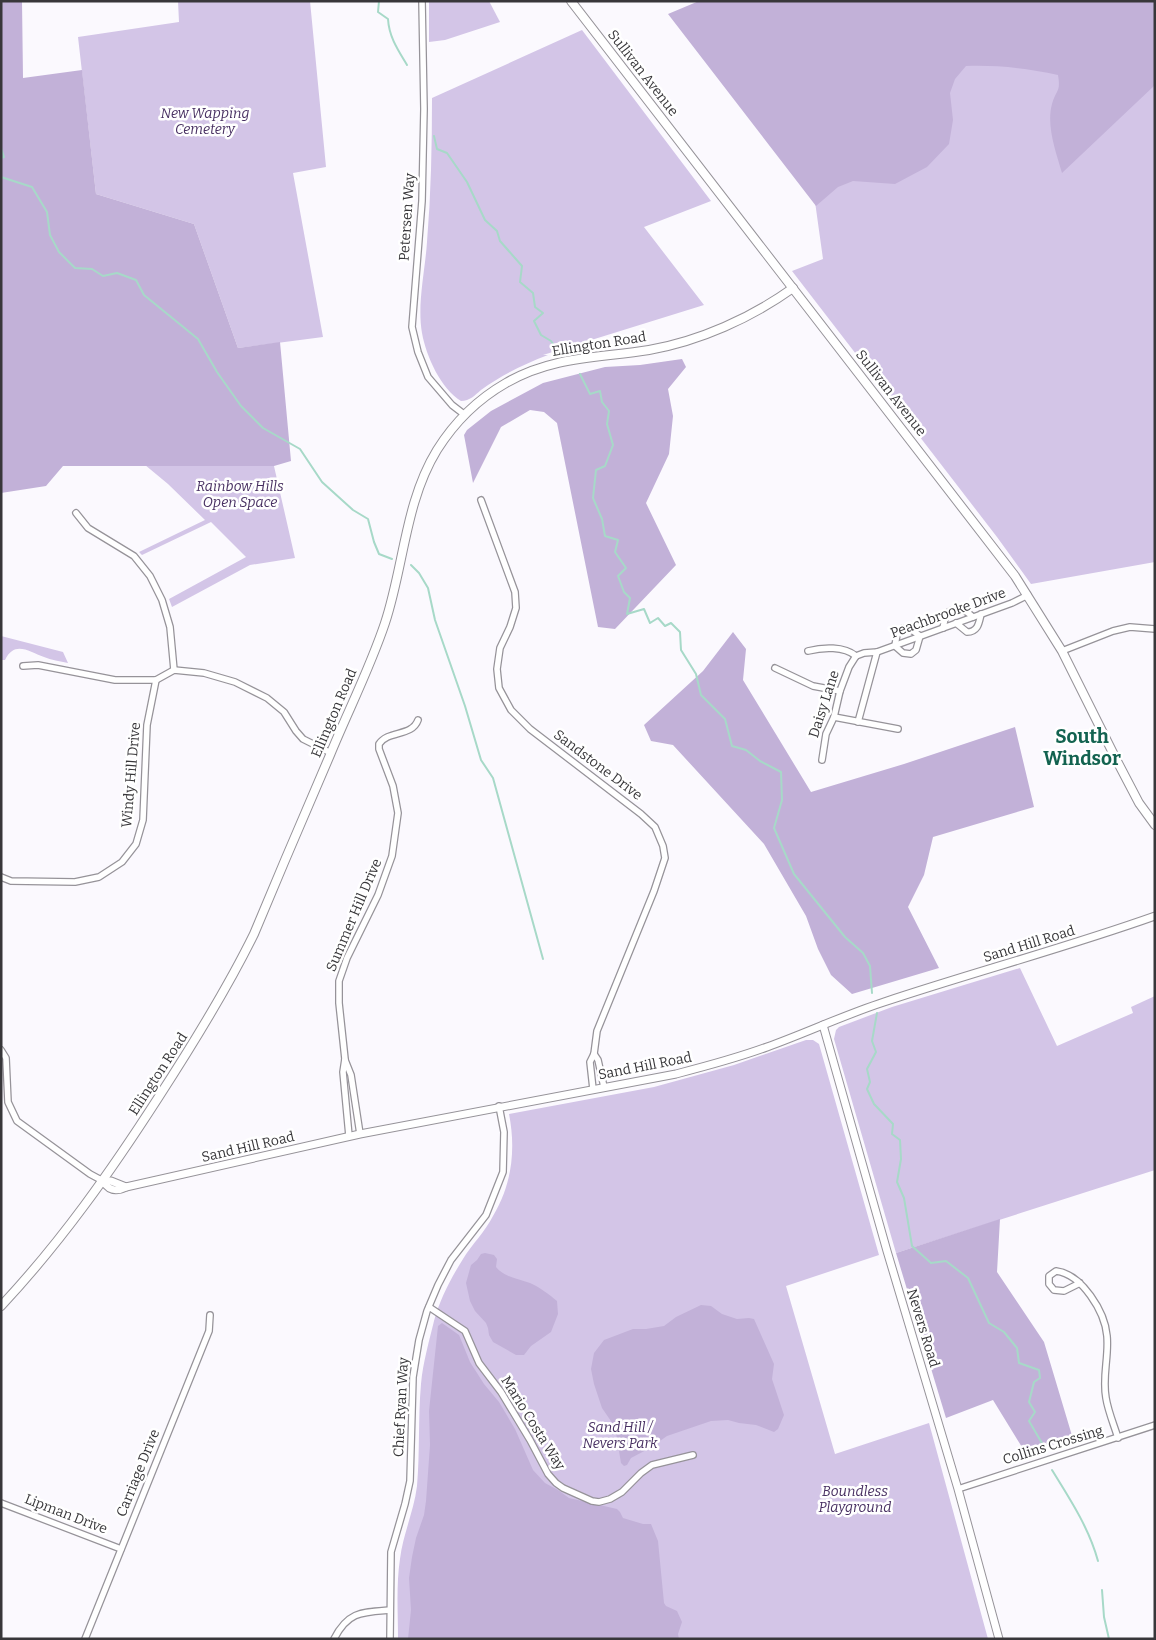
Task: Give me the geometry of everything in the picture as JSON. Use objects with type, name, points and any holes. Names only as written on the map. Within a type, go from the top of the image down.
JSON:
[{"type":"main road","name":"Sullivan Avenue","points":[[575,3],[986,536],[1028,595],[1062,651],[1139,803],[1155,824]]},
{"type":"main road","name":"Ellington Road","points":[[1,1306],[47,1254],[103,1181],[191,1046],[238,968],[385,622],[412,511],[427,470],[437,450],[465,415],[490,394],[525,373],[567,360],[649,350],[700,336],[751,313],[778,299],[793,288]]},
{"type":"street","name":"Petersen Way","points":[[422,1],[424,109],[422,201],[412,327],[418,352],[428,377],[452,405],[465,415]]},
{"type":"street","name":"Sandstone Drive","points":[[481,500],[515,592],[516,608],[500,648],[497,669],[499,688],[503,696],[511,710],[530,729],[641,814],[655,828],[663,846],[663,866],[597,1031],[594,1054],[590,1062],[594,1089]]},
{"type":"street","points":[[76,513],[88,528],[134,556],[150,576],[162,600],[170,627],[174,670]]},
{"type":"street","name":"Peachbrooke Drive","points":[[856,656],[895,646],[1028,595]]},
{"type":"street","points":[[943,628],[946,614],[954,609],[962,609],[974,617]]},
{"type":"street","points":[[956,623],[967,632],[972,632],[977,628],[981,614]]},
{"type":"street","points":[[1062,651],[1113,631],[1130,627],[1155,630]]},
{"type":"street","points":[[903,628],[909,628],[920,636],[916,650],[911,654],[903,653],[895,646],[898,632],[903,628]]},
{"type":"street","points":[[808,651],[823,648],[836,649],[850,651],[856,656]]},
{"type":"street","name":"Peachbrooke Drive","points":[[858,722],[877,652]]},
{"type":"street","name":"Daisy Lane","points":[[822,760],[826,734],[834,717],[840,691],[849,667],[856,656]]},
{"type":"street","points":[[23,666],[38,665],[115,680],[156,680],[174,670],[204,673],[235,682],[267,698],[284,712],[303,739],[330,753]]},
{"type":"street","points":[[775,668],[813,686],[840,691]]},
{"type":"street","name":"Windy Hill Drive","points":[[1,877],[11,881],[75,882],[99,877],[122,862],[136,844],[143,820],[147,725],[156,680]]},
{"type":"street","points":[[834,717],[898,728]]},
{"type":"street","name":"Summer Hill Drive","points":[[360,1134],[351,1075],[345,1059],[339,1003],[339,981],[347,958],[378,895],[390,862],[396,831],[398,813],[396,797],[379,749],[379,744],[384,738],[411,730],[415,727],[418,720]]},
{"type":"street","name":"Sand Hill Road","points":[[103,1181],[111,1181],[126,1187],[349,1136],[499,1106],[676,1074],[725,1061],[899,997],[1155,916]]},
{"type":"street","name":"Nevers Road","points":[[823,1025],[890,1261],[958,1489],[998,1639]]},
{"type":"street","points":[[1,1050],[6,1058],[8,1102],[17,1121],[103,1181]]},
{"type":"street","name":"Sandstone Drive","points":[[594,1054],[598,1060],[604,1087]]},
{"type":"street","name":"Summer Hill Drive","points":[[345,1059],[343,1072],[349,1136]]},
{"type":"street","name":"Chief Ryan Way","points":[[390,1639],[391,1552],[410,1481],[413,1377],[419,1340],[438,1285],[452,1260],[486,1215],[503,1172],[504,1132],[499,1106]]},
{"type":"street","points":[[1080,1283],[1064,1291],[1054,1290],[1049,1284],[1050,1276],[1056,1271],[1065,1272],[1080,1283],[1088,1292],[1102,1315],[1107,1336],[1104,1376],[1106,1397],[1118,1438]]},
{"type":"street","name":"Mario Costa Way","points":[[429,1307],[465,1331],[480,1363],[501,1392],[548,1474],[563,1488],[592,1501],[600,1502],[622,1492],[652,1465],[693,1455]]},
{"type":"street","name":"Carriage Drive","points":[[85,1639],[209,1331],[210,1315]]},
{"type":"street","name":"Collins Crossing","points":[[958,1489],[1155,1425]]},
{"type":"street","name":"Lipman Drive","points":[[1,1502],[121,1549]]},
{"type":"street","points":[[334,1639],[345,1621],[361,1613],[390,1610]]},
{"type":"green space","points":[[1,1],[22,1],[23,78],[82,70],[96,194],[194,224],[238,348],[280,342],[291,461],[274,466],[63,466],[46,486],[1,493]]},
{"type":"green space","name":"New Wapping Cemetery","points":[[178,1],[310,1],[326,167],[293,173],[323,337],[238,348],[194,224],[96,194],[78,37],[179,22]]},
{"type":"green space","points":[[429,1],[489,1],[500,22],[445,40],[429,42]]},
{"type":"green space","points":[[699,1],[1155,1],[1155,85],[1062,173],[1052,139],[1050,121],[1050,112],[1058,88],[1058,75],[1035,70],[966,66],[955,79],[950,93],[953,120],[949,144],[927,167],[895,184],[853,181],[838,187],[816,206],[668,14]]},
{"type":"green space","points":[[787,1],[1155,1],[1155,562],[1031,584],[997,537],[792,271],[823,259]]},
{"type":"green space","points":[[582,30],[711,201],[644,227],[704,305],[543,355],[548,355],[513,370],[470,399],[461,401],[447,389],[441,380],[427,352],[422,333],[420,311],[429,206],[432,98]]},
{"type":"green space","points":[[682,359],[686,367],[668,389],[673,416],[669,454],[646,503],[676,565],[615,629],[598,627],[557,423],[544,412],[530,410],[501,427],[473,483],[464,435],[467,430],[491,411],[543,383],[605,367],[640,365]]},
{"type":"green space","name":"Rainbow Hills Open Space","points":[[271,453],[295,558],[250,565],[172,607],[169,599],[246,557],[211,522],[142,555],[139,552],[205,520],[168,484],[133,455]]},
{"type":"green space","points":[[733,632],[746,649],[743,680],[811,792],[904,764],[1015,727],[1034,807],[933,837],[924,875],[908,907],[939,968],[852,994],[831,975],[818,949],[806,916],[764,844],[673,745],[651,741],[644,725],[703,671]]},
{"type":"green space","points":[[1,636],[63,652],[68,663],[50,659],[23,649],[13,650],[5,660],[1,660]]},
{"type":"green space","points":[[1020,968],[1057,1046],[1133,1013],[1131,1007],[1155,996],[1155,1170],[896,1253],[834,1039],[836,1030],[839,1027],[892,1007]]},
{"type":"green space","name":"Sand Hill / Nevers Park","points":[[806,1040],[813,1040],[819,1044],[879,1255],[786,1286],[835,1454],[929,1423],[988,1639],[398,1639],[399,1569],[401,1550],[417,1486],[420,1397],[425,1360],[436,1313],[446,1289],[467,1254],[490,1222],[504,1192],[511,1166],[512,1153],[509,1114],[654,1087],[734,1065]]},
{"type":"green space","points":[[1000,1219],[997,1272],[1044,1342],[1073,1439],[1025,1452],[993,1400],[946,1418],[896,1253]]},
{"type":"green space","points":[[481,1254],[494,1255],[497,1259],[496,1267],[503,1273],[533,1284],[557,1301],[558,1314],[551,1332],[531,1346],[524,1355],[516,1355],[493,1342],[486,1323],[475,1311],[470,1301],[466,1283],[471,1265]]},
{"type":"green space","points":[[701,1305],[711,1306],[722,1314],[737,1319],[754,1319],[774,1364],[772,1379],[784,1415],[778,1429],[774,1432],[756,1425],[728,1420],[711,1421],[667,1436],[631,1458],[627,1465],[624,1466],[621,1463],[615,1427],[602,1408],[594,1384],[591,1369],[594,1353],[604,1340],[633,1329],[664,1326],[676,1317]]},
{"type":"green space","points":[[442,1323],[459,1335],[470,1362],[484,1384],[499,1402],[515,1429],[533,1470],[545,1483],[569,1498],[617,1509],[623,1518],[643,1524],[651,1524],[658,1541],[664,1603],[666,1606],[677,1611],[682,1622],[678,1634],[679,1639],[408,1639],[411,1610],[409,1578],[416,1538],[424,1515],[426,1501],[430,1445],[429,1411],[438,1326]]},
{"type":"waterway","points":[[379,1],[378,12],[388,19],[392,38],[407,65]]},
{"type":"waterway","points":[[434,136],[437,149],[447,153],[467,182],[485,220],[497,231],[500,241],[522,266],[520,282],[533,293],[535,307],[543,313],[534,321],[541,335],[551,341],[556,348]]},
{"type":"waterway","points":[[1,148],[4,157],[1,158]]},
{"type":"waterway","points":[[1,177],[32,187],[47,212],[50,235],[59,252],[75,268],[92,269],[103,276],[117,273],[136,280],[144,295],[198,339],[217,372],[241,406],[263,428],[300,449],[322,482],[353,510],[368,519],[379,554],[392,559]]},
{"type":"waterway","points":[[580,374],[590,394],[600,391],[602,402],[609,411],[607,424],[613,445],[605,466],[596,470],[593,498],[602,519],[605,536],[618,540],[615,552],[626,568],[618,576],[624,592],[630,598],[627,614],[644,609],[650,623],[658,618],[665,626],[671,623],[680,632],[681,650],[696,674],[701,695],[725,719],[732,746],[746,750],[760,761],[781,772],[782,800],[774,828],[794,874],[845,937],[863,953],[870,966],[872,993]]},
{"type":"waterway","points":[[411,565],[419,573],[428,588],[435,620],[465,706],[481,760],[493,778],[543,959]]},
{"type":"waterway","points":[[877,1013],[872,1041],[876,1052],[867,1069],[870,1082],[867,1089],[874,1104],[893,1124],[892,1134],[900,1140],[901,1159],[897,1182],[904,1198],[912,1246],[931,1263],[946,1261],[968,1278],[989,1323],[1004,1332],[1017,1348],[1019,1363],[1039,1370],[1040,1378],[1034,1382],[1029,1402],[1035,1412],[1029,1421],[1046,1450]]},
{"type":"waterway","points":[[1052,1470],[1084,1525],[1098,1561]]},
{"type":"waterway","points":[[1102,1590],[1104,1617],[1109,1639]]},
{"type":"district","name":"South Windsor","points":[[1082,747]]},
{"type":"park label","name":"Boundless Playground","points":[[855,1499]]}]
